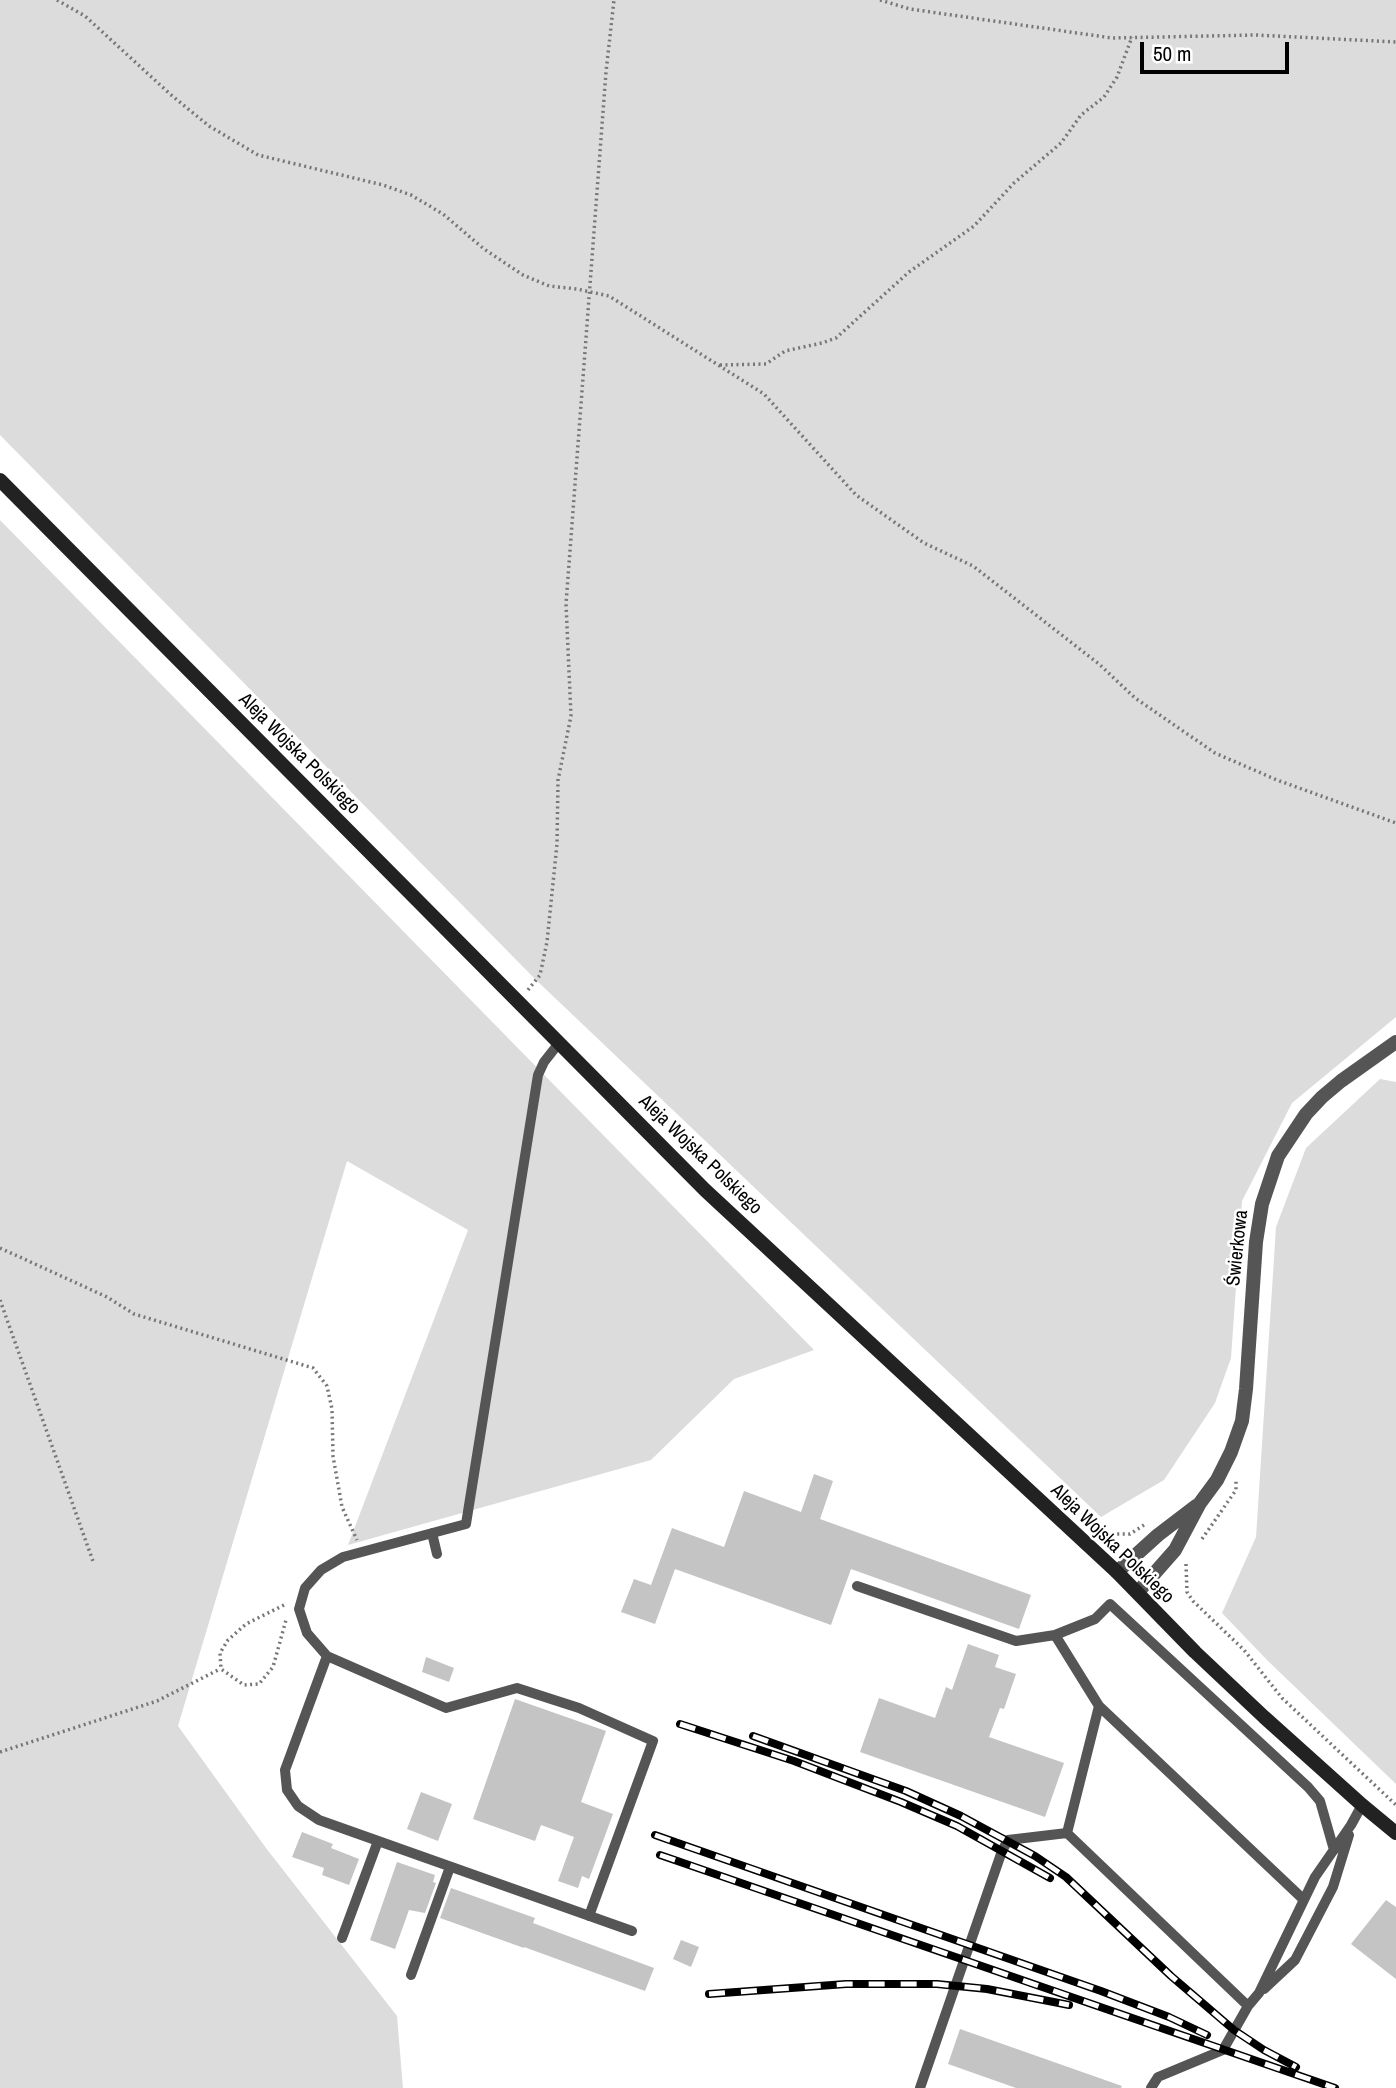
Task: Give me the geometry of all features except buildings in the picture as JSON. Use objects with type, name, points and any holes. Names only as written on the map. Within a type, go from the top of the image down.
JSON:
[{"type":"main road","name":"Aleja Wojska Polskiego","points":[[0,480],[705,1190],[1117,1572],[1195,1651],[1396,1833]]},
{"type":"street","name":"Świerkowa","points":[[1200,1503],[1227,1461],[1242,1421],[1256,1242],[1262,1204],[1278,1156],[1306,1114],[1341,1080],[1396,1042]]},
{"type":"street","points":[[1117,1572],[1158,1535],[1200,1503]]},
{"type":"street","points":[[1138,1592],[1175,1550],[1200,1503]]},
{"type":"lane","points":[[559,1043],[544,1062],[538,1075],[466,1524],[343,1557],[321,1570],[298,1599],[307,1633],[327,1656],[446,1708],[517,1688],[579,1708],[653,1741],[589,1916]]},
{"type":"lane","points":[[432,1533],[437,1554]]},
{"type":"lane","points":[[857,1586],[1016,1641],[1055,1635],[1095,1619],[1110,1604],[1308,1787],[1320,1801],[1334,1850]]},
{"type":"lane","points":[[1055,1635],[1099,1706],[1303,1899]]},
{"type":"lane","points":[[327,1656],[285,1770],[287,1790],[298,1806],[319,1820],[632,1931]]},
{"type":"lane","points":[[1067,1833],[1099,1706]]},
{"type":"lane","points":[[1259,1993],[1303,1899],[1362,1805]]},
{"type":"lane","points":[[1151,2088],[1158,2077],[1223,2050],[1248,2006],[1295,1960],[1333,1887],[1351,1825]]},
{"type":"lane","points":[[1067,1833],[1248,2006]]},
{"type":"lane","points":[[920,2088],[1008,1840],[1067,1833]]},
{"type":"lane","points":[[342,1938],[378,1842]]},
{"type":"lane","points":[[411,1975],[450,1867]]},
{"type":"path","points":[[57,0],[85,16],[209,126],[258,155],[383,185],[411,195],[443,214],[484,249],[523,275],[549,286],[609,296],[764,394],[856,495],[924,543],[973,566],[1099,664],[1135,698],[1215,753],[1277,780],[1396,823]]},
{"type":"path","points":[[516,1000],[532,988],[540,975],[547,942],[557,844],[558,780],[571,716],[566,604],[614,0]]},
{"type":"path","points":[[880,0],[910,9],[1112,38],[1256,35],[1396,42]]},
{"type":"path","points":[[718,365],[766,364],[785,351],[822,344],[836,338],[909,272],[974,226],[1014,183],[1061,143],[1080,115],[1104,97],[1117,77],[1132,37]]},
{"type":"path","points":[[0,1248],[107,1297],[134,1314],[313,1368],[327,1385],[332,1409],[333,1456],[342,1507],[362,1552]]},
{"type":"path","points":[[0,1300],[94,1564]]},
{"type":"path","points":[[1201,1540],[1236,1490],[1236,1479],[1227,1461]]},
{"type":"path","points":[[1066,1525],[1080,1524],[1112,1534],[1130,1534],[1141,1525],[1152,1529]]},
{"type":"path","points":[[1182,1556],[1186,1560],[1187,1592],[1193,1601],[1244,1650],[1282,1698],[1396,1805]]},
{"type":"path","points":[[221,1669],[220,1653],[228,1640],[246,1625],[298,1599]]},
{"type":"path","points":[[221,1669],[244,1685],[259,1684],[273,1667],[298,1599]]},
{"type":"path","points":[[0,1752],[157,1701],[221,1669]]},
{"type":"shaded area","points":[[0,0],[1396,0],[1396,1017],[1292,1103],[1242,1201],[1231,1358],[1215,1403],[1164,1480],[1101,1517],[535,979],[0,435]]},
{"type":"shaded area","points":[[0,520],[814,1350],[734,1379],[651,1460],[348,1545],[468,1230],[347,1161],[178,1726],[266,1848],[397,2016],[403,2088],[0,2088]]},
{"type":"shaded area","points":[[1380,1079],[1396,1082],[1396,1784],[1222,1613],[1256,1537],[1276,1227],[1306,1148]]},
{"type":"railway","points":[[680,1724],[794,1761],[901,1802],[957,1826],[1050,1878]]},
{"type":"railway","points":[[753,1736],[906,1791],[961,1816],[1035,1856],[1066,1877],[1171,1976],[1234,2030],[1296,2067]]},
{"type":"railway","points":[[655,1835],[1101,1991],[1207,2035]]},
{"type":"railway","points":[[660,1855],[1335,2088]]},
{"type":"railway","points":[[709,1994],[846,1984],[937,1984],[987,1989],[1069,2005]]}]
